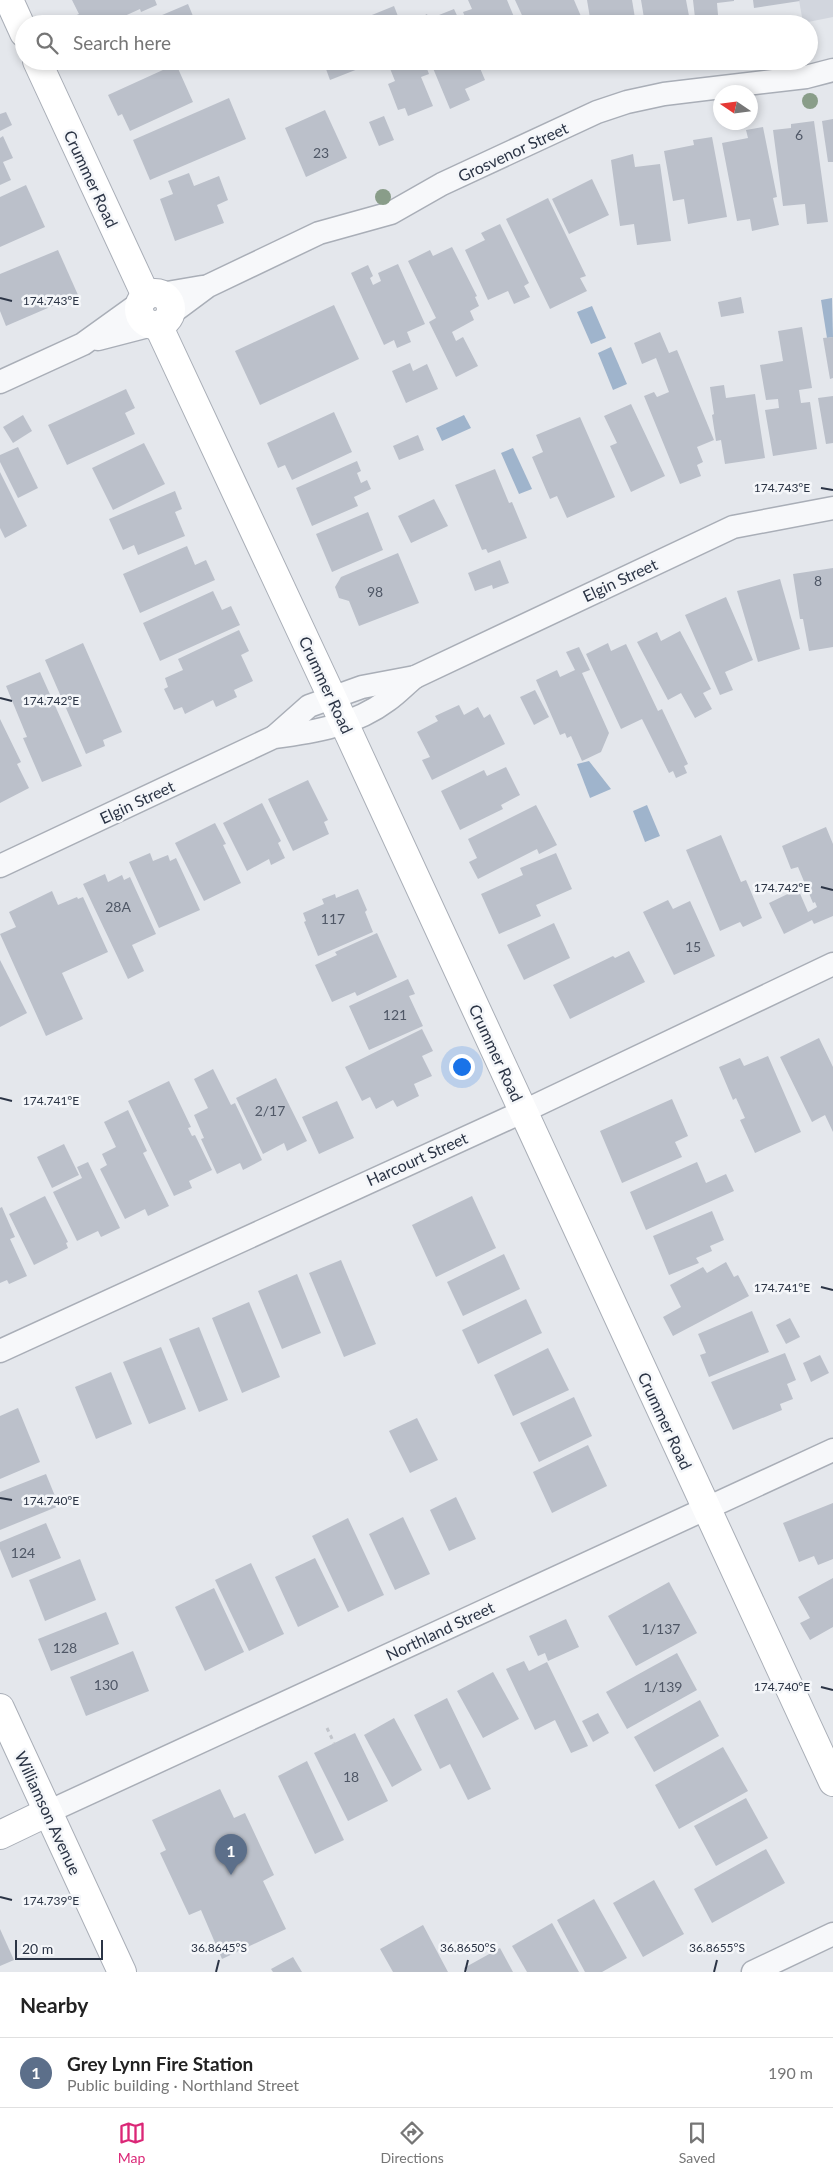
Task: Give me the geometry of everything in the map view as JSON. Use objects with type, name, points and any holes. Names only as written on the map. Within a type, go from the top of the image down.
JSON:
[{"type":"street","points":[[9,0],[16,15]]},
{"type":"street","name":"Crummer Road","points":[[41,70],[154,310],[522,1112],[833,1782]]},
{"type":"street","name":"Grosvenor Street","points":[[0,382],[319,233],[391,213],[442,184],[597,112],[627,102],[664,94],[806,77],[833,70]]},
{"type":"street","name":"Elgin Street","points":[[0,866],[274,737],[309,706],[362,687],[415,676],[733,526],[833,508]]},
{"type":"street","name":"Elgin Street","points":[[274,737],[323,730],[367,714],[389,699],[415,676]]},
{"type":"street","name":"Harcourt Street","points":[[0,1351],[522,1112],[833,964]]},
{"type":"street","name":"Northland Street","points":[[48,1812],[833,1450]]},
{"type":"street","name":"Williamson Avenue","points":[[0,1708],[122,1972]]},
{"type":"street","points":[[0,1835],[48,1812]]},
{"type":"street","points":[[753,1972],[833,1934]]},
{"type":"path","points":[[327,1728],[334,1743]]},
{"type":"shaded area","points":[[799,0],[833,0],[833,17],[818,20],[818,15],[802,15]]},
{"type":"water","points":[[832,298],[833,337],[827,338],[821,300]]},
{"type":"water","points":[[592,306],[606,338],[591,344],[577,312]]},
{"type":"water","points":[[611,347],[627,384],[613,390],[598,353]]},
{"type":"water","points":[[464,415],[471,428],[442,441],[436,428]]},
{"type":"water","points":[[513,448],[532,489],[519,494],[501,453]]},
{"type":"water","points":[[589,761],[611,789],[590,798],[577,764]]},
{"type":"water","points":[[647,805],[660,836],[645,842],[633,811]]},
{"type":"building","points":[[72,0],[155,0],[157,5],[141,12],[140,9],[127,15],[77,15],[79,14]]},
{"type":"building","points":[[468,0],[507,0],[513,15],[464,15],[463,12],[472,9]]},
{"type":"building","points":[[515,0],[574,0],[580,15],[522,15]]},
{"type":"building","points":[[587,0],[632,0],[634,15],[590,15]]},
{"type":"building","points":[[641,0],[686,0],[689,15],[644,15]]},
{"type":"building","points":[[693,0],[734,0],[717,3],[718,15],[695,15]]},
{"type":"building","points":[[753,0],[799,0],[800,1],[754,8]]},
{"type":"building","points":[[188,4],[193,15],[162,15]]},
{"type":"building","points":[[394,6],[398,15],[372,15]]},
{"type":"building","points":[[454,9],[457,15],[439,15]]},
{"type":"building","points":[[163,70],[179,70],[193,102],[130,131],[122,114],[118,116],[108,95]]},
{"type":"building","points":[[326,70],[355,70],[330,80]]},
{"type":"building","points":[[391,70],[427,70],[429,74],[421,77],[433,106],[408,116],[405,108],[398,110],[388,84],[395,81]]},
{"type":"building","points":[[434,70],[481,70],[485,80],[465,89],[470,100],[450,109]]},
{"type":"building","points":[[229,98],[246,139],[150,180],[133,140]]},
{"type":"building","points":[[325,110],[347,158],[306,177],[285,128]]},
{"type":"building","points":[[6,112],[12,125],[0,131],[0,114]]},
{"type":"building","points":[[384,116],[394,140],[379,146],[369,122]]},
{"type":"building","points":[[833,119],[833,162],[828,162],[822,121]]},
{"type":"building","points":[[814,121],[828,222],[807,224],[805,204],[783,206],[773,130],[791,128],[791,124]]},
{"type":"building","points":[[763,127],[777,197],[773,198],[779,225],[752,231],[750,219],[737,221],[722,143],[748,138],[746,130],[758,130],[758,128]]},
{"type":"building","points":[[3,136],[13,158],[3,162],[11,180],[0,185],[0,138]]},
{"type":"building","points":[[712,137],[727,217],[688,224],[684,199],[673,201],[664,151],[694,145],[693,140]]},
{"type":"building","points":[[633,154],[635,167],[660,164],[671,241],[637,245],[634,224],[620,226],[611,160]]},
{"type":"building","points":[[189,173],[194,186],[219,176],[228,200],[217,205],[224,223],[175,241],[160,199],[173,194],[168,181]]},
{"type":"building","points":[[592,179],[609,215],[569,234],[552,199]]},
{"type":"building","points":[[26,185],[45,227],[0,247],[0,197]]},
{"type":"building","points":[[548,198],[586,276],[580,278],[587,291],[550,309],[506,219]]},
{"type":"building","points":[[500,224],[529,283],[524,286],[530,297],[514,304],[508,291],[488,300],[465,250],[485,240],[481,233]]},
{"type":"building","points":[[452,247],[477,296],[475,297],[479,306],[470,311],[474,320],[452,332],[456,341],[463,337],[478,366],[456,377],[429,322],[436,318],[408,261],[430,250],[433,256]]},
{"type":"building","points":[[58,250],[78,295],[6,326],[0,311],[0,274]]},
{"type":"building","points":[[398,264],[425,324],[407,332],[411,342],[397,348],[394,340],[384,345],[351,273],[368,265],[373,276],[370,278],[373,285],[381,281],[378,273]]},
{"type":"building","points":[[741,297],[744,313],[721,317],[718,302]]},
{"type":"building","points":[[334,305],[359,359],[260,405],[235,351]]},
{"type":"building","points":[[802,327],[812,388],[799,390],[801,403],[810,402],[817,449],[773,456],[765,410],[779,408],[778,399],[766,400],[760,365],[783,361],[778,331]]},
{"type":"building","points":[[660,332],[669,353],[677,350],[714,440],[697,447],[703,462],[697,465],[701,476],[680,484],[644,396],[654,392],[657,397],[669,392],[656,358],[642,364],[634,343]]},
{"type":"building","points":[[833,337],[833,378],[830,379],[823,338]]},
{"type":"building","points":[[410,363],[413,371],[427,364],[438,389],[406,403],[392,371]]},
{"type":"building","points":[[724,385],[726,398],[755,394],[765,458],[725,464],[721,440],[716,441],[710,387]]},
{"type":"building","points":[[126,389],[135,408],[125,413],[135,434],[67,465],[48,425]]},
{"type":"building","points":[[833,396],[833,443],[826,444],[818,398]]},
{"type":"building","points":[[631,404],[665,476],[631,492],[610,446],[617,443],[604,416]]},
{"type":"building","points":[[334,412],[352,452],[292,480],[285,465],[278,468],[267,443]]},
{"type":"building","points":[[23,415],[32,431],[13,443],[3,427]]},
{"type":"building","points":[[580,417],[615,497],[567,518],[557,496],[550,499],[532,457],[543,452],[536,435]]},
{"type":"building","points":[[418,435],[424,450],[399,460],[393,446]]},
{"type":"building","points":[[144,443],[165,484],[113,510],[92,468]]},
{"type":"building","points":[[18,447],[38,488],[18,498],[0,462],[0,455]]},
{"type":"building","points":[[357,461],[361,471],[357,473],[361,483],[367,480],[371,489],[354,497],[358,506],[312,526],[296,488]]},
{"type":"building","points":[[495,469],[509,503],[512,502],[527,538],[488,553],[486,549],[482,550],[455,485]]},
{"type":"building","points":[[0,472],[27,526],[5,538],[0,528]]},
{"type":"building","points":[[175,491],[182,509],[175,512],[185,536],[138,555],[134,545],[123,550],[109,519]]},
{"type":"building","points":[[434,499],[448,526],[411,543],[398,516]]},
{"type":"building","points":[[368,512],[383,550],[332,572],[316,534]]},
{"type":"building","points":[[187,546],[195,565],[206,560],[215,580],[140,613],[123,574]]},
{"type":"building","points":[[398,553],[419,603],[359,626],[349,601],[339,598],[335,587],[341,577]]},
{"type":"building","points":[[500,560],[509,583],[493,589],[492,585],[475,591],[468,573]]},
{"type":"building","points":[[833,568],[833,647],[809,651],[803,619],[800,619],[793,574]]},
{"type":"building","points":[[780,579],[800,649],[758,662],[737,591]]},
{"type":"building","points":[[213,591],[222,610],[231,606],[240,625],[160,661],[143,623]]},
{"type":"building","points":[[726,597],[753,660],[725,672],[733,690],[720,695],[685,615]]},
{"type":"building","points":[[239,630],[249,651],[241,655],[253,681],[234,690],[237,697],[216,707],[213,700],[185,714],[182,707],[174,710],[164,689],[168,687],[165,678],[183,670],[178,659]]},
{"type":"building","points":[[680,631],[711,689],[703,693],[712,709],[695,718],[681,693],[668,700],[637,642],[657,632],[661,641]]},
{"type":"building","points":[[83,643],[122,732],[103,740],[105,746],[86,754],[45,660]]},
{"type":"building","points":[[608,643],[611,651],[626,644],[658,711],[662,709],[688,764],[684,766],[687,773],[676,778],[673,771],[669,773],[642,719],[621,729],[586,654]]},
{"type":"building","points":[[579,647],[590,670],[582,673],[609,733],[601,752],[582,761],[571,736],[567,738],[565,733],[560,735],[536,680],[557,670],[560,677],[575,670],[566,652]]},
{"type":"building","points":[[40,672],[82,766],[42,782],[23,738],[27,737],[6,686]]},
{"type":"building","points":[[535,690],[549,717],[534,725],[520,697]]},
{"type":"building","points":[[459,705],[464,715],[478,707],[484,718],[490,714],[505,744],[432,780],[422,760],[430,757],[417,732],[438,721],[435,716]]},
{"type":"building","points":[[0,719],[21,762],[17,764],[29,788],[0,803]]},
{"type":"building","points":[[506,767],[520,795],[501,805],[503,809],[460,830],[441,791],[484,770],[487,776]]},
{"type":"building","points":[[308,780],[328,820],[324,822],[329,834],[293,851],[268,799]]},
{"type":"building","points":[[262,803],[281,841],[278,843],[285,858],[271,865],[269,859],[247,871],[223,823]]},
{"type":"building","points":[[536,805],[557,845],[539,854],[537,849],[478,879],[469,862],[477,858],[468,839]]},
{"type":"building","points":[[215,823],[226,844],[223,845],[241,883],[204,901],[175,843]]},
{"type":"building","points":[[826,827],[833,844],[833,916],[814,924],[812,920],[784,934],[769,903],[798,889],[808,912],[817,907],[815,902],[813,903],[798,867],[791,869],[782,846]]},
{"type":"building","points":[[721,835],[741,882],[746,880],[762,918],[743,927],[740,922],[720,931],[686,850]]},
{"type":"building","points":[[150,853],[153,861],[168,855],[170,861],[176,858],[200,910],[159,928],[129,862]]},
{"type":"building","points":[[556,853],[572,889],[536,905],[541,916],[499,934],[481,894],[523,875],[520,868]]},
{"type":"building","points":[[105,874],[108,882],[122,875],[124,880],[130,877],[156,934],[132,945],[144,971],[128,979],[83,884]]},
{"type":"building","points":[[358,889],[367,910],[365,912],[373,932],[318,956],[304,922],[306,921],[303,913],[324,904],[322,899],[335,894],[336,898]]},
{"type":"building","points":[[52,891],[58,905],[77,897],[78,899],[83,897],[108,952],[62,973],[83,1019],[46,1036],[0,934],[16,927],[9,912]]},
{"type":"building","points":[[668,900],[673,909],[690,901],[715,956],[674,975],[643,912]]},
{"type":"building","points":[[554,923],[570,958],[524,980],[507,945]]},
{"type":"building","points":[[377,933],[397,977],[357,996],[355,992],[332,1002],[315,965],[337,955],[335,952]]},
{"type":"building","points":[[629,951],[645,982],[570,1019],[553,985],[613,956],[615,958]]},
{"type":"building","points":[[0,960],[27,1013],[0,1027]]},
{"type":"building","points":[[408,979],[415,994],[409,996],[423,1026],[369,1050],[349,1006]]},
{"type":"building","points":[[422,1029],[433,1051],[422,1056],[432,1076],[414,1084],[419,1096],[397,1107],[393,1100],[376,1109],[370,1097],[362,1101],[345,1067]]},
{"type":"building","points":[[819,1038],[833,1067],[833,1132],[825,1115],[812,1122],[780,1057]]},
{"type":"building","points":[[768,1056],[801,1132],[755,1153],[740,1120],[745,1118],[736,1098],[733,1100],[719,1067],[740,1058],[744,1066]]},
{"type":"building","points":[[213,1069],[231,1105],[235,1103],[262,1160],[243,1170],[240,1163],[217,1174],[201,1139],[204,1138],[194,1115],[208,1108],[194,1079]]},
{"type":"building","points":[[276,1078],[307,1141],[287,1151],[284,1143],[263,1154],[236,1098]]},
{"type":"building","points":[[169,1081],[191,1127],[188,1128],[192,1136],[195,1135],[212,1170],[189,1181],[192,1188],[174,1196],[128,1101]]},
{"type":"building","points":[[672,1099],[688,1136],[675,1142],[682,1157],[622,1183],[600,1131]]},
{"type":"building","points":[[337,1101],[354,1138],[319,1154],[302,1117]]},
{"type":"building","points":[[128,1110],[147,1151],[143,1153],[169,1206],[148,1216],[145,1209],[125,1219],[100,1169],[107,1165],[102,1154],[116,1147],[104,1122]]},
{"type":"building","points":[[64,1144],[79,1175],[52,1188],[37,1157]]},
{"type":"building","points":[[88,1162],[120,1228],[101,1237],[98,1231],[77,1241],[53,1192],[82,1178],[77,1167]]},
{"type":"building","points":[[697,1162],[706,1183],[726,1174],[734,1191],[646,1230],[630,1192]]},
{"type":"building","points":[[45,1196],[68,1242],[66,1243],[68,1248],[34,1265],[9,1214]]},
{"type":"building","points":[[472,1196],[496,1248],[436,1277],[412,1225]]},
{"type":"building","points":[[2,1207],[15,1237],[10,1239],[27,1276],[9,1284],[7,1280],[0,1283],[0,1208]]},
{"type":"building","points":[[712,1211],[724,1240],[710,1246],[712,1251],[696,1258],[699,1263],[669,1275],[653,1236]]},
{"type":"building","points":[[504,1254],[520,1289],[463,1316],[447,1282]]},
{"type":"building","points":[[341,1260],[376,1344],[344,1357],[309,1273]]},
{"type":"building","points":[[726,1262],[734,1277],[738,1275],[749,1296],[673,1336],[663,1317],[681,1307],[670,1285],[703,1267],[707,1273]]},
{"type":"building","points":[[297,1274],[321,1333],[282,1349],[258,1291]]},
{"type":"building","points":[[526,1299],[542,1333],[478,1364],[462,1330]]},
{"type":"building","points":[[249,1302],[280,1377],[242,1393],[212,1318]]},
{"type":"building","points":[[752,1311],[769,1352],[709,1377],[700,1355],[706,1353],[698,1334]]},
{"type":"building","points":[[790,1318],[800,1337],[786,1344],[776,1325]]},
{"type":"building","points":[[199,1327],[228,1400],[199,1412],[169,1339]]},
{"type":"building","points":[[161,1347],[186,1409],[149,1424],[123,1362]]},
{"type":"building","points":[[548,1348],[569,1390],[513,1416],[494,1375]]},
{"type":"building","points":[[785,1353],[796,1380],[787,1384],[793,1399],[780,1404],[782,1410],[733,1430],[711,1382]]},
{"type":"building","points":[[820,1355],[829,1373],[811,1382],[803,1363]]},
{"type":"building","points":[[111,1372],[132,1424],[96,1439],[75,1387]]},
{"type":"building","points":[[574,1397],[592,1436],[539,1462],[520,1423]]},
{"type":"building","points":[[18,1408],[40,1462],[0,1479],[0,1416]]},
{"type":"building","points":[[417,1418],[438,1460],[410,1473],[389,1431]]},
{"type":"building","points":[[588,1445],[607,1486],[552,1513],[533,1472]]},
{"type":"building","points":[[46,1474],[59,1506],[0,1530],[0,1492]]},
{"type":"building","points":[[456,1497],[476,1539],[449,1551],[430,1510]]},
{"type":"building","points":[[833,1503],[833,1559],[818,1565],[814,1556],[799,1562],[783,1523]]},
{"type":"building","points":[[403,1517],[430,1574],[395,1590],[369,1534]]},
{"type":"building","points":[[348,1518],[384,1595],[348,1612],[312,1536]]},
{"type":"building","points":[[46,1523],[61,1558],[12,1578],[0,1549],[0,1542]]},
{"type":"building","points":[[315,1558],[339,1607],[298,1627],[275,1577]]},
{"type":"building","points":[[80,1559],[96,1600],[45,1621],[29,1580]]},
{"type":"building","points":[[251,1563],[284,1634],[249,1651],[215,1580]]},
{"type":"building","points":[[833,1578],[833,1627],[810,1640],[800,1623],[810,1618],[798,1597]]},
{"type":"building","points":[[669,1582],[697,1633],[636,1666],[608,1616]]},
{"type":"building","points":[[214,1588],[244,1652],[205,1671],[175,1607]]},
{"type":"building","points":[[106,1612],[119,1644],[51,1671],[38,1639]]},
{"type":"building","points":[[566,1619],[579,1647],[548,1661],[545,1653],[538,1656],[529,1636]]},
{"type":"building","points":[[133,1651],[149,1691],[86,1716],[70,1677]]},
{"type":"building","points":[[677,1653],[697,1690],[627,1729],[606,1692]]},
{"type":"building","points":[[524,1661],[529,1671],[547,1662],[588,1746],[571,1753],[555,1720],[535,1730],[506,1669]]},
{"type":"building","points":[[493,1672],[519,1719],[483,1738],[457,1691]]},
{"type":"building","points":[[447,1698],[491,1789],[468,1800],[450,1764],[440,1769],[414,1715]]},
{"type":"building","points":[[700,1700],[719,1736],[654,1772],[634,1737]]},
{"type":"building","points":[[598,1713],[609,1733],[593,1742],[582,1721]]},
{"type":"building","points":[[394,1718],[422,1770],[392,1787],[364,1735]]},
{"type":"building","points":[[355,1733],[388,1801],[348,1821],[314,1753]]},
{"type":"building","points":[[723,1747],[748,1791],[679,1829],[655,1785]]},
{"type":"building","points":[[307,1761],[344,1840],[315,1854],[278,1776]]},
{"type":"building","points":[[220,1789],[234,1818],[245,1813],[274,1875],[263,1881],[286,1929],[222,1959],[201,1910],[189,1915],[160,1853],[166,1850],[152,1820]]},
{"type":"building","points":[[746,1798],[768,1838],[716,1866],[694,1826]]},
{"type":"building","points":[[766,1849],[785,1883],[712,1923],[694,1889]]},
{"type":"building","points":[[654,1880],[684,1934],[643,1957],[613,1903]]},
{"type":"building","points":[[594,1899],[627,1958],[602,1972],[585,1972],[557,1920]]},
{"type":"building","points":[[552,1923],[579,1972],[527,1972],[512,1946]]},
{"type":"building","points":[[423,1925],[448,1972],[393,1972],[380,1949]]},
{"type":"building","points":[[0,1929],[14,1960],[0,1966]]},
{"type":"building","points":[[500,1948],[513,1972],[467,1972],[464,1968]]},
{"type":"building","points":[[293,1957],[302,1972],[273,1972],[271,1969]]},
{"type":"place","name":"Grey Lynn Fire Station","points":[[231,1875]]}]
